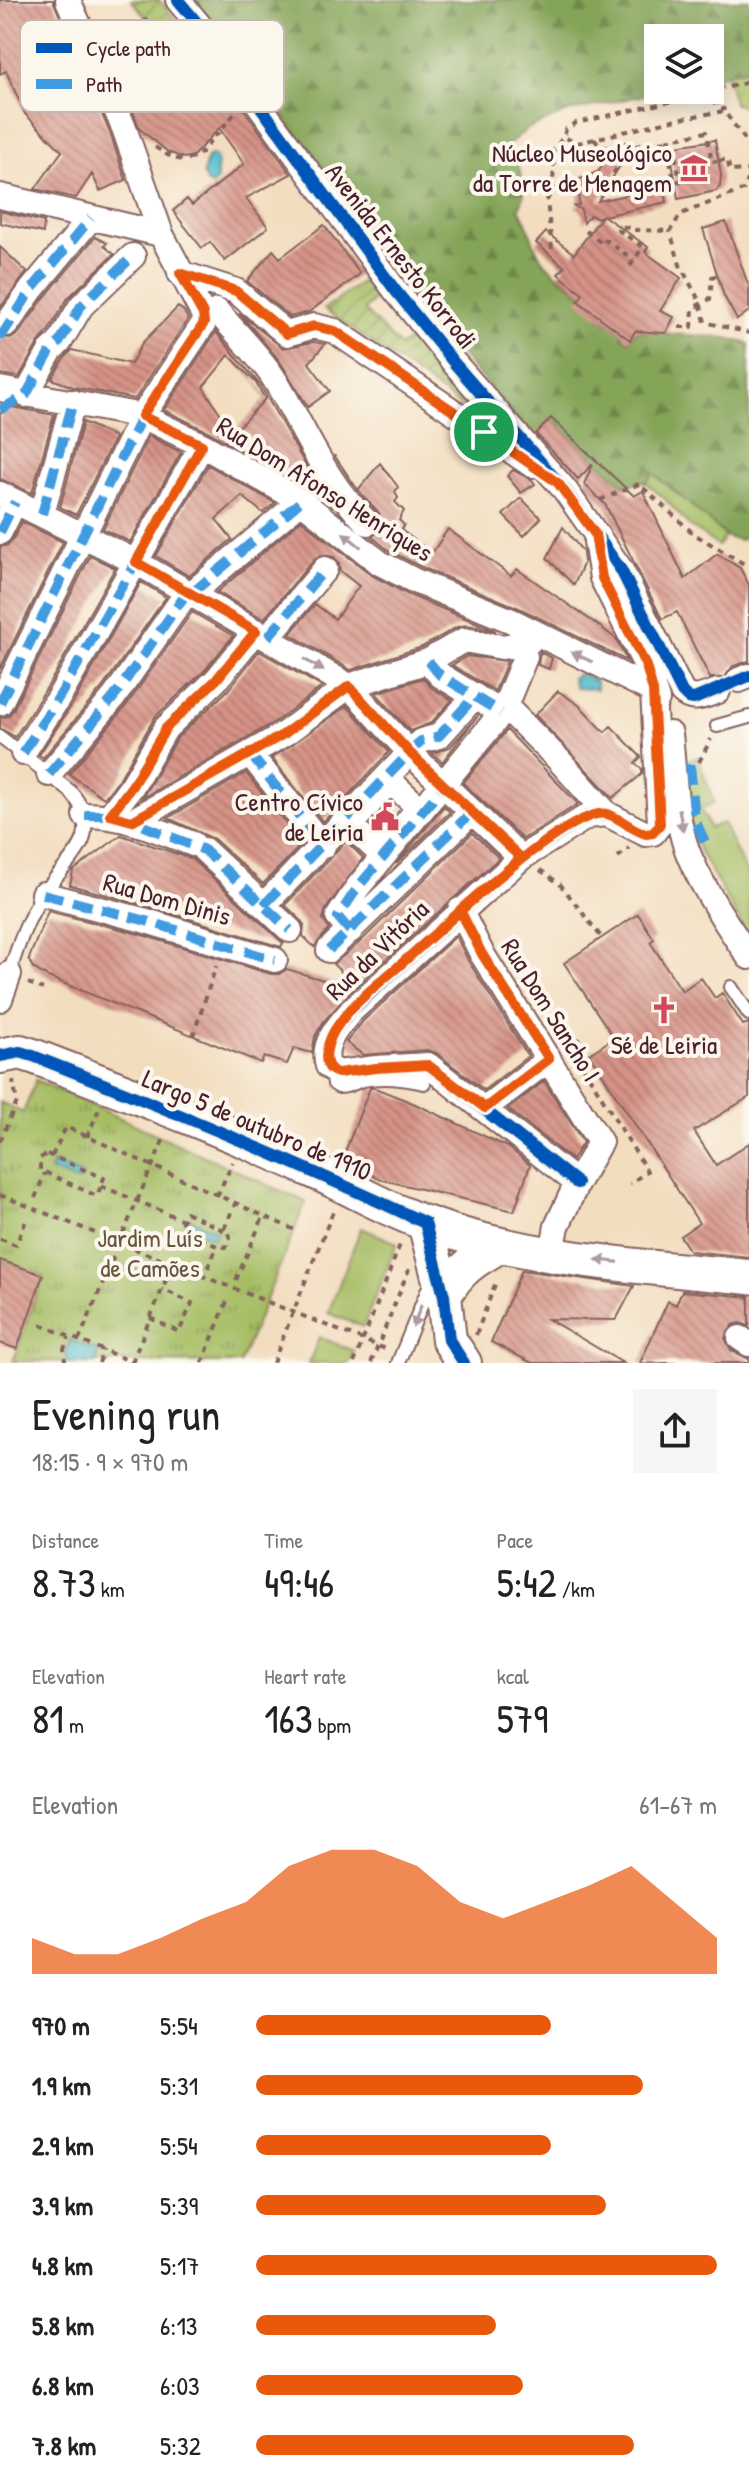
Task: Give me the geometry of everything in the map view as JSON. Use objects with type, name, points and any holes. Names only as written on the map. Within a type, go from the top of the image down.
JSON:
[{"type":"main road","name":"Largo 5 de outubro de 1910","points":[[6,1067],[20,1052],[176,1112],[308,1168],[413,1232],[510,1251],[749,1277]]},
{"type":"main road","points":[[413,1232],[449,1340],[470,1351]]},
{"type":"main road","points":[[430,1277],[459,1272],[467,1264],[510,1251]]},
{"type":"street","points":[[68,0],[77,20]]},
{"type":"street","name":"Avenida Ernesto Korrodi","points":[[178,0],[195,20]]},
{"type":"street","points":[[0,703],[142,416],[204,323],[161,234],[117,112]]},
{"type":"street","name":"Avenida Ernesto Korrodi","points":[[265,112],[395,290],[455,364],[558,483],[600,523],[682,692],[694,699],[735,682]]},
{"type":"street","points":[[0,196],[161,234]]},
{"type":"street","points":[[7,324],[91,218]]},
{"type":"street","points":[[0,410],[26,395],[81,306],[133,256]]},
{"type":"street","points":[[180,273],[236,291],[287,334],[314,326],[335,331],[558,483]]},
{"type":"street","points":[[204,318],[217,311],[272,376],[310,447],[343,496],[368,523]]},
{"type":"street","name":"Rua Dom Afonso Henriques","points":[[0,389],[142,416],[202,445],[301,501],[380,563],[512,621],[653,691]]},
{"type":"street","points":[[42,514],[73,402]]},
{"type":"street","points":[[23,753],[62,692],[202,445]]},
{"type":"street","points":[[0,532],[8,498],[136,562],[349,686],[411,754],[472,812],[531,852]]},
{"type":"street","points":[[49,774],[114,697],[190,592],[301,501]]},
{"type":"street","points":[[600,523],[602,578],[646,666],[653,691],[668,721],[679,809],[688,851],[749,957]]},
{"type":"street","points":[[121,818],[132,786],[166,728],[325,569]]},
{"type":"street","points":[[121,818],[250,754],[284,734],[349,686],[358,686],[428,661],[464,640],[527,650],[503,710],[445,785],[358,887],[338,917],[350,931]]},
{"type":"street","points":[[428,661],[440,675],[503,710],[558,759],[607,814],[646,834],[653,833],[660,824],[653,691]]},
{"type":"street","points":[[264,905],[421,741],[439,736],[475,696]]},
{"type":"street","points":[[250,754],[323,846]]},
{"type":"street","points":[[329,950],[472,812]]},
{"type":"street","name":"Rua da Vitória","points":[[332,1072],[326,1053],[334,1031],[373,989],[460,910],[531,852],[588,816],[607,814]]},
{"type":"street","points":[[85,815],[121,818],[198,847],[290,930]]},
{"type":"street","name":"Rua Dom Dinis","points":[[43,894],[275,960]]},
{"type":"street","name":"Rua Dom Sancho I","points":[[460,910],[482,954],[598,1137],[600,1145],[577,1183]]},
{"type":"street","points":[[0,999],[9,974]]},
{"type":"street","points":[[485,1108],[549,1059]]},
{"type":"street","points":[[332,1072],[428,1065],[577,1183],[557,1226],[510,1251]]},
{"type":"lane","points":[[717,726],[749,717]]},
{"type":"lane","points":[[0,737],[70,791],[85,815],[83,841],[43,894],[21,936],[9,974]]},
{"type":"lane","points":[[731,987],[749,1014]]},
{"type":"lane","points":[[332,1072],[334,1084],[339,1087],[378,1079],[424,1083]]},
{"type":"lane","points":[[396,1358],[430,1277]]},
{"type":"path","points":[[724,89],[749,82]]},
{"type":"path","points":[[552,249],[547,200],[553,189],[554,150],[566,129],[576,123],[660,104]]},
{"type":"path","points":[[722,104],[749,145]]},
{"type":"path","points":[[563,137],[578,143],[724,111]]},
{"type":"path","points":[[124,128],[172,157],[186,161],[199,155],[236,112]]},
{"type":"path","points":[[594,139],[599,145],[620,153],[624,148],[667,143],[706,132],[712,162],[727,159],[730,171],[749,170]]},
{"type":"path","points":[[608,192],[606,184],[612,183],[614,172],[626,153],[673,144],[680,181],[674,182],[667,143]]},
{"type":"path","points":[[749,178],[743,190],[681,214],[670,231],[680,265],[700,302],[705,322],[749,333]]},
{"type":"path","points":[[630,266],[643,247],[618,230],[621,226],[636,230],[670,231]]},
{"type":"path","points":[[588,232],[599,241],[601,237],[634,260]]},
{"type":"path","points":[[679,327],[692,327],[693,308],[710,299],[712,277],[718,275]]},
{"type":"path","points":[[600,523],[598,501],[639,484],[694,534],[749,565]]},
{"type":"path","points":[[699,762],[717,726]]},
{"type":"path","points":[[560,884],[602,938]]},
{"type":"path","points":[[193,1036],[223,945]]},
{"type":"path","points":[[580,1039],[570,1045],[647,1171],[630,1184]]},
{"type":"path","points":[[0,1141],[17,1102],[6,1067]]},
{"type":"path","points":[[87,1137],[102,1102]]},
{"type":"path","points":[[52,1156],[66,1127],[295,1230]]},
{"type":"path","points":[[123,1234],[167,1130]]},
{"type":"path","points":[[47,1154],[52,1156],[104,1178],[97,1196],[40,1170],[40,1158],[47,1154]]},
{"type":"path","points":[[217,1196],[235,1159]]},
{"type":"path","points":[[35,1198],[45,1173]]},
{"type":"path","points":[[101,1186],[183,1220]]},
{"type":"path","points":[[0,1195],[378,1346],[396,1358]]},
{"type":"path","points":[[224,1229],[235,1204]]},
{"type":"path","points":[[273,1363],[334,1209]]},
{"type":"path","points":[[186,1212],[224,1229],[229,1233],[226,1247],[179,1230],[186,1212]]},
{"type":"path","points":[[236,1280],[263,1217]]},
{"type":"path","points":[[0,1239],[16,1245],[27,1218]]},
{"type":"path","points":[[354,1363],[413,1232]]},
{"type":"path","points":[[208,1268],[217,1246]]},
{"type":"path","points":[[470,1351],[510,1251]]},
{"type":"path","points":[[79,1340],[115,1254]]},
{"type":"path","points":[[41,1325],[133,1362],[168,1275]]},
{"type":"path","points":[[371,1363],[378,1346],[430,1277]]},
{"type":"path","points":[[150,1318],[179,1332],[192,1303],[162,1289]]},
{"type":"path","points":[[202,1363],[228,1299]]},
{"type":"path","points":[[65,1363],[64,1349],[69,1337]]},
{"type":"path","points":[[99,1363],[103,1350]]},
{"type":"green space","points":[[131,0],[159,0],[176,20],[148,20]]},
{"type":"green space","points":[[195,0],[749,0],[749,68],[724,75],[724,24],[644,24],[644,95],[568,112],[527,129],[503,149],[511,160],[515,160],[521,173],[524,190],[519,209],[542,259],[578,291],[606,310],[600,318],[608,324],[627,325],[622,337],[630,341],[635,331],[727,338],[749,344],[749,536],[740,540],[729,538],[653,473],[646,483],[641,481],[625,486],[551,419],[533,438],[400,283],[280,112],[284,112],[284,20],[210,20]]},
{"type":"green space","points":[[749,68],[749,107],[734,104],[726,73]]},
{"type":"green space","points":[[364,280],[377,296],[364,310],[400,347],[412,337],[475,416],[324,309]]},
{"type":"green space","points":[[653,473],[726,535],[718,546],[689,525],[646,483]]},
{"type":"green space","points":[[698,757],[714,802],[701,810],[710,828],[723,823],[749,879],[749,937],[700,852],[688,819],[683,761]]},
{"type":"green space","name":"Jardim Luís de Camões","points":[[36,1080],[306,1202],[240,1363],[13,1361],[43,1276],[0,1259],[0,1102],[23,1113]]},
{"type":"green space","points":[[361,1228],[397,1243],[363,1327],[328,1313]]},
{"type":"green space","points":[[319,1337],[354,1351],[349,1363],[309,1363]]},
{"type":"water","points":[[213,155],[217,158],[217,180],[211,185],[203,174],[207,158]]},
{"type":"water","points":[[581,673],[596,682],[596,689],[575,688],[572,678]]},
{"type":"water","points":[[53,1163],[82,1175],[79,1182],[50,1170]]},
{"type":"water","points":[[188,1218],[217,1231],[214,1238],[185,1225]]},
{"type":"water","points":[[70,1340],[99,1351],[95,1363],[68,1363],[66,1353]]},
{"type":"building","points":[[0,0],[53,0],[62,20],[20,20],[20,103],[6,71],[0,74]]},
{"type":"building","points":[[101,112],[126,180],[100,191],[92,174],[76,198],[35,189],[62,151],[25,114]]},
{"type":"building","points":[[133,112],[246,112],[291,174],[246,198],[268,227],[225,261],[210,242],[202,248],[173,211],[187,199],[192,205],[244,164],[219,128],[193,156],[184,158],[168,152],[140,129]]},
{"type":"building","points":[[715,140],[720,186],[716,191],[678,199],[670,147]]},
{"type":"building","points":[[626,142],[628,153],[598,201],[664,187],[667,202],[604,216],[648,247],[645,252],[681,278],[660,311],[674,317],[666,333],[635,331],[630,340],[578,301],[583,294],[558,274],[565,267],[536,243],[546,232],[574,254],[602,216],[596,218],[590,215],[584,223],[581,210],[574,206],[579,205],[578,180],[599,171],[612,148]]},
{"type":"building","points":[[0,211],[44,222],[43,233],[0,223]]},
{"type":"building","points":[[726,222],[749,287],[749,311],[737,320],[724,296],[703,229]]},
{"type":"building","points":[[324,225],[360,274],[309,312],[290,317],[247,281],[273,250],[280,258]]},
{"type":"building","points":[[95,237],[107,243],[104,246],[114,254],[68,298],[19,377],[0,374],[0,337],[12,338],[19,333]]},
{"type":"building","points":[[0,247],[27,272],[0,308]]},
{"type":"building","points":[[178,307],[188,319],[135,399],[73,387],[52,379],[72,350],[131,364],[142,343]]},
{"type":"building","points":[[239,313],[283,348],[314,342],[325,344],[309,363],[330,391],[308,407],[279,360]]},
{"type":"building","points":[[216,332],[260,385],[314,480],[334,507],[308,488],[164,410]],"holes":[[[229,355],[256,383],[265,399],[233,433],[203,387]]]},
{"type":"building","points":[[13,407],[54,415],[32,493],[0,479],[0,413]]},
{"type":"building","points":[[551,418],[634,496],[643,491],[685,579],[717,554],[740,568],[749,585],[749,661],[733,666],[724,678],[710,678],[677,612],[662,619],[605,504],[584,484],[593,464],[578,479],[536,434]]},
{"type":"building","points":[[83,422],[115,437],[76,515],[60,507]]},
{"type":"building","points":[[149,436],[181,452],[130,542],[103,529]]},
{"type":"building","points":[[380,463],[398,487],[395,502],[404,511],[399,520],[404,525],[401,530],[432,553],[448,529],[511,576],[517,569],[602,628],[616,639],[627,661],[519,608],[388,550],[372,537],[382,528],[379,513],[358,490]]},
{"type":"building","points":[[208,465],[275,503],[263,513],[242,496],[216,519],[232,539],[189,576],[156,556]]},
{"type":"building","points":[[513,470],[535,484],[521,493],[507,476]]},
{"type":"building","points":[[521,498],[541,518],[524,536],[503,515]]},
{"type":"building","points":[[301,520],[373,576],[407,594],[496,631],[467,625],[457,627],[422,647],[351,670],[290,634],[315,604],[335,619],[359,586],[340,571],[334,557],[321,555],[314,559],[264,619],[217,592]]},
{"type":"building","points":[[22,522],[63,542],[0,669],[0,547],[8,545]]},
{"type":"building","points":[[563,527],[583,552],[584,562],[574,585],[547,558]]},
{"type":"building","points":[[90,556],[115,568],[15,737],[0,728],[0,718],[8,716],[13,710]]},
{"type":"building","points":[[141,582],[166,597],[102,688],[43,758],[39,755],[75,700]]},
{"type":"building","points":[[192,612],[233,636],[205,670],[155,717],[120,778],[104,798],[69,774],[126,706]]},
{"type":"building","points":[[259,651],[322,687],[276,721],[142,798],[178,737],[227,691]]},
{"type":"building","points":[[540,652],[552,658],[549,669],[538,665]]},
{"type":"building","points":[[467,656],[507,661],[495,691],[452,665]]},
{"type":"building","points":[[423,678],[432,688],[452,700],[431,723],[410,731],[376,693]]},
{"type":"building","points":[[558,691],[579,705],[605,732],[611,726],[641,757],[635,763],[642,769],[642,774],[613,798],[535,715]]},
{"type":"building","points":[[347,706],[389,752],[323,822],[272,758]]},
{"type":"building","points":[[478,716],[442,762],[432,753],[450,747]]},
{"type":"building","points":[[507,730],[578,804],[523,839],[463,783]]},
{"type":"building","points":[[246,773],[302,844],[263,884],[214,839],[168,818]]},
{"type":"building","points":[[444,806],[450,812],[396,864]]},
{"type":"building","points":[[472,833],[499,858],[356,986],[333,964],[360,942]]},
{"type":"building","points":[[121,835],[192,859],[283,943],[281,947],[70,885],[73,871]]},
{"type":"building","points":[[346,841],[363,858],[326,909],[323,919],[329,929],[314,947],[303,936],[301,920],[285,905]]},
{"type":"building","points":[[48,911],[139,934],[271,974],[287,969],[353,989],[324,1021],[315,1036],[312,1053],[294,1048],[287,1064],[264,1057],[261,1063],[48,977],[33,968],[30,956]]},
{"type":"building","name":"Sé de Leiria","points":[[638,914],[654,939],[650,942],[682,991],[701,978],[715,998],[722,993],[743,1025],[749,1023],[749,1097],[694,1131],[716,1165],[749,1143],[749,1257],[690,1251],[680,1236],[699,1223],[589,1054],[614,1038],[564,963]]},
{"type":"building","points":[[456,936],[528,1056],[484,1090],[436,1053],[427,1050],[363,1055],[346,1042],[363,1021]]},
{"type":"building","points":[[544,1081],[583,1142],[572,1160],[508,1109]]},
{"type":"building","points":[[370,1088],[413,1103],[508,1147],[530,1165],[514,1211],[383,1180],[341,1162]]},
{"type":"building","points":[[0,1260],[43,1275],[17,1349],[0,1343]]},
{"type":"building","points":[[522,1270],[634,1286],[616,1320],[548,1319],[623,1363],[532,1363],[491,1342]]},
{"type":"building","points":[[682,1291],[749,1297],[749,1326],[740,1323],[733,1325],[725,1338],[731,1350],[749,1359],[749,1363],[640,1363],[668,1301],[676,1305]]},
{"type":"marked path","points":[[0,338],[32,289],[91,218]]},
{"type":"marked path","points":[[0,410],[26,395],[81,306],[133,256]]},
{"type":"marked path","points":[[42,514],[73,402]]},
{"type":"marked path","points":[[0,703],[142,416]]},
{"type":"marked path","points":[[23,753],[62,692],[202,445]]},
{"type":"marked path","points":[[192,593],[301,501]]},
{"type":"marked path","points":[[0,532],[15,502]]},
{"type":"marked path","points":[[268,637],[325,569]]},
{"type":"marked path","points":[[49,774],[114,697],[188,591]]},
{"type":"marked path","points":[[110,815],[132,786],[166,728],[216,680],[256,631]]},
{"type":"marked path","points":[[428,661],[440,675],[501,713]]},
{"type":"marked path","points":[[132,821],[284,734],[349,686]]},
{"type":"marked path","points":[[264,905],[421,741],[439,736],[475,696]]},
{"type":"marked path","points":[[250,754],[323,846]]},
{"type":"marked path","points":[[690,764],[695,820],[705,842]]},
{"type":"marked path","points":[[350,931],[338,917],[358,887],[445,785]]},
{"type":"marked path","points":[[329,950],[472,812]]},
{"type":"marked path","points":[[85,815],[110,815],[132,821],[204,850],[290,930]]},
{"type":"marked path","points":[[43,894],[275,960]]},
{"type":"cycle path","points":[[178,0],[195,20]]},
{"type":"cycle path","points":[[264,112],[395,290],[565,490],[621,570],[682,692],[694,699],[749,676]]},
{"type":"cycle path","points":[[577,1183],[428,1065],[338,1073],[328,1066],[327,1050],[332,1036],[352,1010],[521,858],[588,816],[607,814],[646,834],[653,833],[660,824],[653,691]]},
{"type":"cycle path","points":[[0,1056],[20,1052],[33,1056],[230,1136],[425,1223],[444,1296],[449,1340],[464,1363]]},
{"type":"place","name":"Núcleo Museológico da Torre de Menagem","points":[[694,168]]},
{"type":"place","name":"Centro Cívico de Leiria","points":[[385,817]]},
{"type":"place","name":"Sé de Leiria","points":[[664,1010]]},
{"type":"route","points":[[484,432],[335,331],[314,326],[287,334],[236,291],[180,273],[203,314],[204,323],[142,416],[202,445],[136,562],[256,631],[216,680],[166,728],[132,786],[110,815],[132,821],[284,734],[349,686],[411,754],[521,858],[460,910],[352,1010],[334,1031],[326,1060],[332,1072],[338,1073],[428,1065],[485,1108],[549,1059],[482,954],[460,910],[521,858],[588,816],[607,814],[646,834],[653,833],[660,824],[653,691],[646,666],[602,578],[595,534],[558,483],[484,432]]}]
